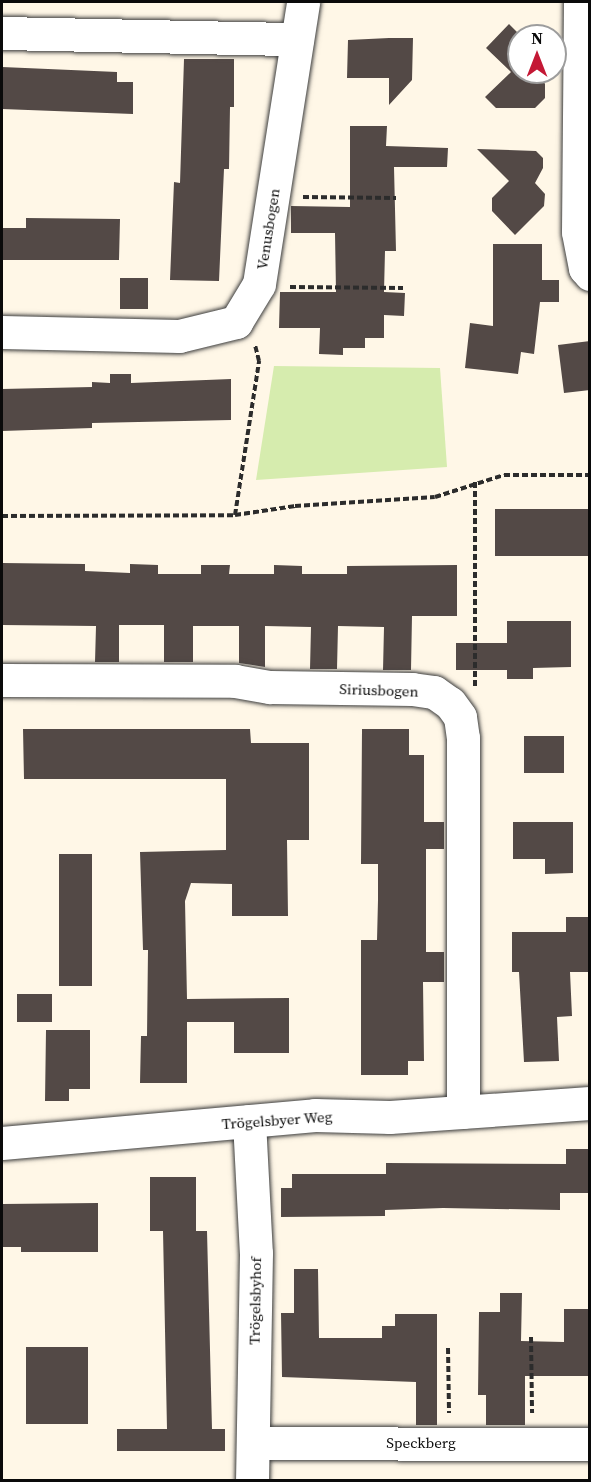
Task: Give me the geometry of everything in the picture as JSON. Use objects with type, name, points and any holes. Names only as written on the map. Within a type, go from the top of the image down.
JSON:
[{"type":"street","name":"Venusbogen","points":[[236,322],[260,284],[303,2]]},
{"type":"street","points":[[580,2],[579,232],[585,268],[590,274]]},
{"type":"street","points":[[2,33],[297,39]]},
{"type":"street","points":[[2,332],[179,336],[236,322]]},
{"type":"street","name":"Siriusbogen","points":[[2,680],[235,681],[270,687],[412,689],[434,692],[450,703]]},
{"type":"street","points":[[450,703],[460,717],[463,738],[464,1112]]},
{"type":"street","name":"Trögelsbyer Weg","points":[[2,1143],[315,1115],[390,1117],[590,1103]]},
{"type":"street","name":"Trögelsbyhof","points":[[249,1121],[256,1253],[252,1480]]},
{"type":"street","name":"Speckberg","points":[[253,1443],[590,1444]]},
{"type":"path","points":[[272,197],[396,198]]},
{"type":"path","points":[[260,284],[403,288]]},
{"type":"path","points":[[235,515],[260,361],[253,336],[236,322]]},
{"type":"path","points":[[2,516],[235,515],[295,506],[435,497],[475,481],[504,475],[590,475]]},
{"type":"path","points":[[450,703],[475,687],[475,481]]},
{"type":"path","points":[[531,1337],[532,1444]]},
{"type":"path","points":[[447,1348],[449,1444]]},
{"type":"green space","points":[[274,366],[440,368],[447,467],[256,480]]},
{"type":"building","points":[[507,26],[507,68],[486,48]]},
{"type":"building","points":[[413,38],[412,80],[389,105],[389,78],[347,78],[348,40]]},
{"type":"building","points":[[184,59],[234,59],[234,107],[230,107],[229,169],[224,169],[219,281],[170,280],[174,182],[180,183]]},
{"type":"building","points":[[2,67],[117,72],[117,82],[133,82],[133,114],[2,109]]},
{"type":"building","points":[[507,76],[507,84],[545,84],[545,98],[535,108],[496,108],[485,97]]},
{"type":"building","points":[[350,126],[387,126],[386,146],[448,148],[447,167],[394,167],[396,251],[385,251],[384,292],[405,293],[404,316],[384,315],[384,338],[365,338],[365,348],[343,348],[343,355],[319,354],[320,328],[279,328],[280,292],[336,292],[335,233],[291,233],[291,206],[350,207]]},
{"type":"building","points":[[477,149],[536,151],[543,158],[543,168],[535,183],[545,194],[544,206],[515,235],[492,211],[492,198],[509,181]]},
{"type":"building","points":[[26,218],[120,219],[119,260],[2,260],[2,228],[26,228]]},
{"type":"building","points":[[493,244],[542,244],[542,280],[559,280],[559,302],[540,302],[534,354],[521,352],[518,374],[465,368],[470,323],[493,326]]},
{"type":"building","points":[[120,278],[148,278],[148,309],[120,309]]},
{"type":"building","points":[[590,341],[590,390],[564,393],[558,345]]},
{"type":"building","points":[[110,374],[131,374],[131,383],[231,379],[231,420],[92,423],[92,428],[2,431],[2,389],[92,387],[92,382],[110,383]]},
{"type":"building","points":[[495,509],[590,509],[590,556],[495,556]]},
{"type":"building","points":[[2,563],[85,564],[85,571],[130,573],[130,564],[158,565],[158,574],[201,574],[201,565],[230,565],[229,574],[274,574],[274,565],[302,566],[302,574],[347,574],[347,566],[457,565],[457,616],[412,616],[411,670],[383,670],[384,627],[338,626],[337,669],[310,669],[311,627],[265,626],[265,667],[239,663],[239,626],[193,626],[193,662],[164,662],[164,625],[119,625],[119,662],[95,662],[96,626],[2,625]]},
{"type":"building","points":[[507,621],[571,621],[571,667],[533,668],[533,679],[507,679],[507,670],[456,670],[456,643],[507,643]]},
{"type":"building","points":[[23,729],[250,729],[251,743],[309,743],[309,840],[287,840],[288,916],[232,916],[232,884],[191,883],[185,901],[187,999],[289,998],[289,1053],[234,1053],[234,1022],[187,1022],[187,1083],[140,1083],[141,1036],[147,1036],[148,950],[143,950],[140,852],[226,850],[226,779],[24,779]]},
{"type":"building","points":[[362,729],[409,729],[409,755],[424,755],[424,822],[444,822],[444,849],[426,849],[426,952],[444,952],[444,982],[423,982],[424,1061],[408,1061],[408,1075],[361,1075],[361,940],[377,940],[378,900],[378,864],[361,864]]},
{"type":"building","points":[[524,736],[564,736],[564,773],[524,773]]},
{"type":"building","points":[[513,822],[573,822],[573,873],[545,874],[545,859],[513,859]]},
{"type":"building","points":[[59,854],[92,854],[92,986],[59,986]]},
{"type":"building","points":[[566,917],[590,917],[588,972],[570,972],[572,1016],[557,1017],[559,1061],[524,1062],[519,972],[512,972],[512,932],[566,932]]},
{"type":"building","points":[[17,994],[52,994],[52,1022],[17,1022]]},
{"type":"building","points":[[46,1030],[90,1030],[90,1089],[69,1089],[69,1101],[45,1101]]},
{"type":"building","points":[[566,1149],[590,1149],[590,1193],[560,1193],[560,1210],[443,1208],[385,1210],[385,1216],[281,1217],[281,1188],[292,1188],[292,1174],[386,1174],[386,1163],[566,1164]]},
{"type":"building","points":[[150,1177],[196,1177],[196,1231],[207,1231],[212,1429],[225,1429],[225,1451],[117,1451],[117,1429],[167,1429],[163,1231],[150,1231]]},
{"type":"building","points":[[98,1203],[98,1252],[21,1252],[21,1247],[2,1247],[2,1204]]},
{"type":"building","points":[[294,1269],[318,1269],[319,1338],[382,1338],[382,1326],[395,1326],[395,1314],[437,1314],[437,1425],[416,1425],[416,1382],[282,1377],[281,1313],[294,1313]]},
{"type":"building","points":[[500,1293],[522,1293],[521,1341],[564,1342],[564,1309],[590,1309],[590,1376],[525,1376],[525,1425],[486,1425],[486,1395],[478,1395],[479,1312],[500,1312]]},
{"type":"building","points":[[26,1347],[88,1347],[88,1424],[26,1424]]}]
